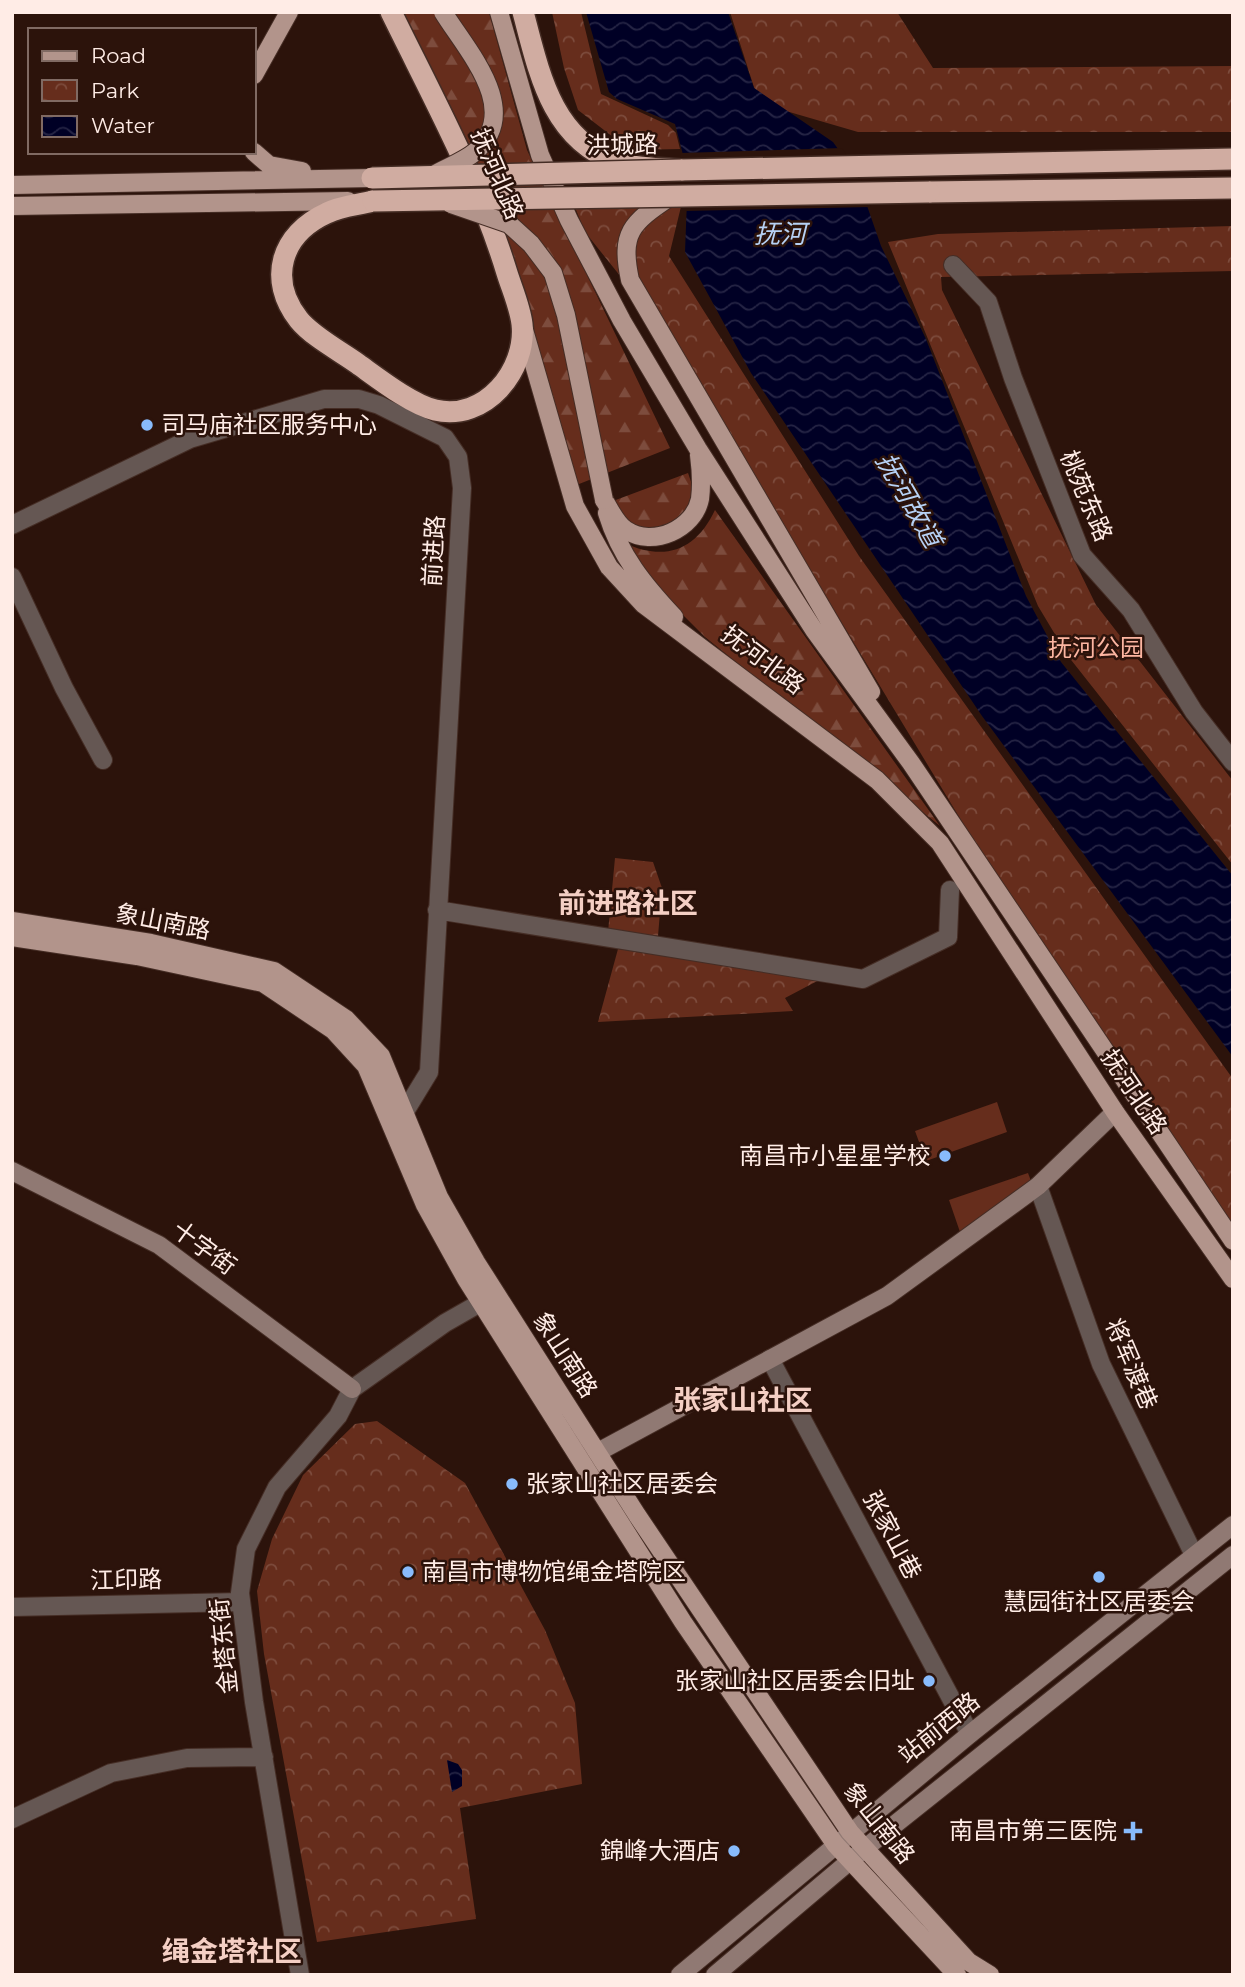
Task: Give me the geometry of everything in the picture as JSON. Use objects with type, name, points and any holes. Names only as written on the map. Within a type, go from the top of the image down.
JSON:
[{"type":"highway","points":[[523,12],[542,86],[563,124],[592,150],[618,163],[681,170]]},
{"type":"highway","name":"抚河北路","points":[[391,17],[455,138],[498,244],[522,323]]},
{"type":"highway","name":"洪城路","points":[[372,177],[1233,159]]},
{"type":"highway","points":[[522,323],[520,354],[514,370],[503,386],[483,402],[462,411],[434,410],[388,385],[300,322],[282,295],[280,273],[288,246],[310,222],[329,212],[373,201],[1233,188]]},
{"type":"main road","points":[[256,71],[289,12]]},
{"type":"main road","points":[[432,176],[475,152],[492,129],[495,110],[489,85],[443,12]]},
{"type":"main road","name":"抚河北路","points":[[499,12],[540,155],[550,177],[622,321],[698,449],[814,630],[911,763],[1233,1241]]},
{"type":"main road","points":[[256,154],[269,165],[372,177]]},
{"type":"main road","name":"洪城路","points":[[12,185],[372,177]]},
{"type":"main road","points":[[670,197],[643,215],[628,233],[625,255],[630,281],[911,763]]},
{"type":"main road","points":[[437,200],[483,212],[509,224],[531,244],[553,273],[566,315],[614,537],[635,575],[701,646]]},
{"type":"main road","points":[[12,206],[373,201]]},
{"type":"main road","name":"抚河北路","points":[[522,323],[575,506],[609,567],[643,604],[877,780],[940,843],[1115,1112],[1233,1279]]},
{"type":"main road","points":[[604,500],[626,531],[645,536],[664,536],[688,522],[699,502],[702,477],[698,449]]},
{"type":"main road","name":"象山南路","points":[[12,921],[151,943],[274,971],[346,1019],[381,1056],[425,1205],[480,1303],[689,1630],[835,1844],[957,1975]]},
{"type":"main road","name":"象山南路","points":[[14,941],[136,956],[263,983],[333,1030],[358,1056],[397,1117],[439,1198],[496,1293],[850,1832],[968,1962],[990,1975]]},
{"type":"main road","points":[[598,1452],[887,1296],[1038,1186],[1115,1112]]},
{"type":"main road","name":"十字街","points":[[12,1171],[159,1245],[352,1389]]},
{"type":"main road","name":"站前西路","points":[[680,1975],[970,1734],[1233,1525]]},
{"type":"main road","name":"站前西路","points":[[715,1975],[849,1861],[1233,1555]]},
{"type":"street","name":"桃苑东路","points":[[953,265],[988,302],[1013,378],[1082,555],[1131,610],[1194,712],[1233,762]]},
{"type":"street","name":"前进路","points":[[12,525],[190,439],[324,399],[359,399],[379,405],[445,438],[458,457],[462,488],[429,1072],[397,1117]]},
{"type":"street","points":[[12,577],[64,688],[103,760]]},
{"type":"street","points":[[438,910],[863,979],[948,937],[950,891]]},
{"type":"street","name":"将军渡巷","points":[[1038,1186],[1101,1364],[1194,1555]]},
{"type":"street","name":"金塔东街","points":[[300,1975],[241,1602],[246,1549],[277,1487],[338,1416],[352,1389],[445,1322],[496,1293]]},
{"type":"street","name":"张家山巷","points":[[771,1359],[970,1734]]},
{"type":"street","name":"江印路","points":[[12,1607],[241,1602]]},
{"type":"street","points":[[12,1819],[111,1773],[187,1758],[264,1757]]},
{"type":"green space","points":[[399,12],[489,12],[527,150],[670,448],[574,486],[520,284]]},
{"type":"green space","points":[[552,12],[581,12],[601,94],[668,125],[676,133],[680,149],[630,150],[578,110],[564,68]]},
{"type":"green space","points":[[730,12],[897,12],[933,68],[1233,66],[1233,132],[858,132],[759,103]]},
{"type":"green space","points":[[686,186],[669,256],[859,556],[1233,1079],[1233,1225],[1042,954],[669,337],[585,232],[567,188]]},
{"type":"green space","name":"抚河公园","points":[[1233,226],[1233,271],[941,277],[942,290],[1096,605],[1233,781],[1233,865],[1068,656],[1038,606],[888,242],[938,234]]},
{"type":"green space","points":[[688,473],[693,492],[690,505],[676,521],[666,526],[645,528],[635,525],[623,517],[613,501]]},
{"type":"green space","points":[[715,510],[940,826],[705,637],[646,578],[624,543],[653,551],[678,549],[699,535]]},
{"type":"green space","points":[[615,858],[653,862],[662,888],[658,936],[608,932]]},
{"type":"green space","points":[[618,949],[823,978],[785,998],[793,1011],[598,1022]]},
{"type":"green space","points":[[997,1102],[1007,1132],[926,1161],[915,1131]]},
{"type":"green space","points":[[1028,1173],[1031,1181],[960,1232],[949,1200]]},
{"type":"green space","points":[[377,1421],[465,1483],[545,1630],[575,1703],[582,1784],[460,1808],[476,1919],[317,1942],[264,1654],[257,1591],[272,1539],[303,1475],[355,1424]]},
{"type":"water","name":"抚河","points":[[586,12],[728,12],[754,88],[833,142],[856,174],[881,246],[926,339],[1026,596],[1061,662],[1233,876],[1233,1057],[982,716],[751,373],[685,252],[688,174],[675,124],[617,99],[609,92]]},
{"type":"water","points":[[447,1760],[458,1764],[462,1770],[462,1786],[452,1792]]},
{"type":"pier","points":[[842,148],[859,173],[871,207],[685,211],[685,175],[680,153]]},
{"type":"place","name":"司马庙社区服务中心","points":[[147,425]]},
{"type":"place","name":"南昌市小星星学校","points":[[945,1156]]},
{"type":"place","name":"张家山社区居委会","points":[[512,1484]]},
{"type":"place","name":"南昌市博物馆绳金塔院区","points":[[408,1572]]},
{"type":"place","name":"慧园街社区居委会","points":[[1099,1577]]},
{"type":"place","name":"张家山社区居委会旧址","points":[[929,1681]]},
{"type":"place","name":"南昌市第三医院","points":[[1133,1831]]},
{"type":"place","name":"錦峰大酒店","points":[[734,1851]]},
{"type":"district","name":"前进路社区","points":[[628,903]]},
{"type":"district","name":"张家山社区","points":[[743,1400]]},
{"type":"district","name":"绳金塔社区","points":[[232,1951]]},
{"type":"water label","name":"抚河故道","points":[[909,500]]}]
